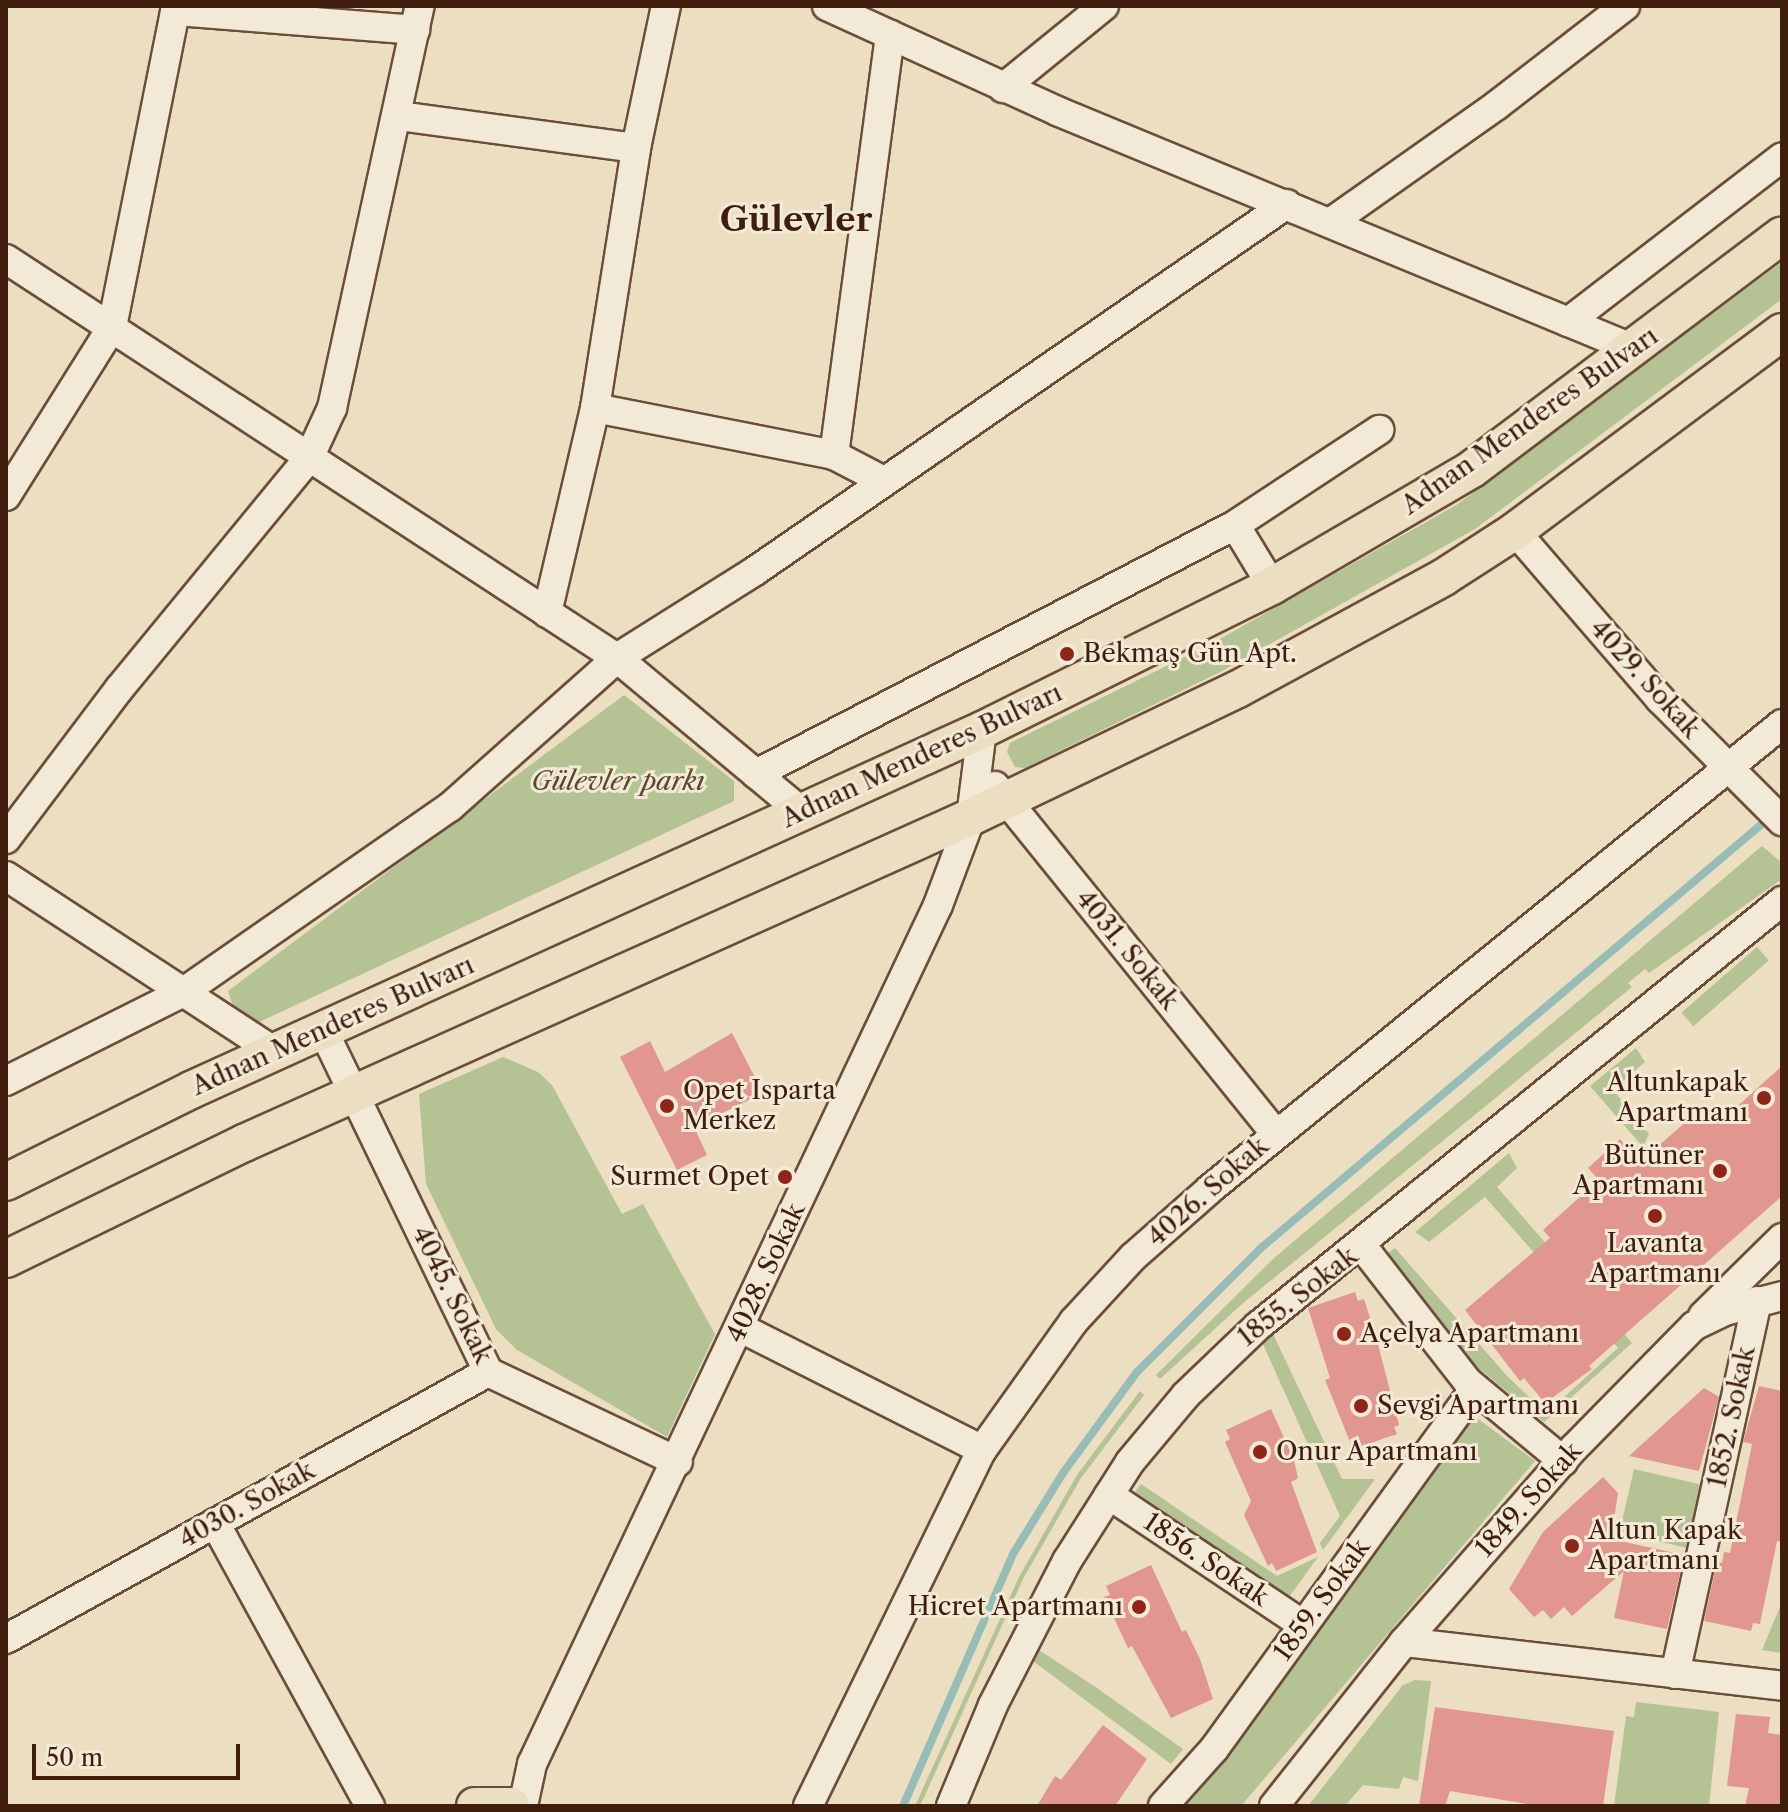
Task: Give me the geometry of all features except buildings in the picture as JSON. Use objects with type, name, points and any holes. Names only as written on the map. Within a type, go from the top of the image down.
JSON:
[{"type":"main road","name":"Adnan Menderes Bulvarı","points":[[6,1182],[275,1052],[802,812],[981,748],[1272,586],[1472,469],[1782,235]]},
{"type":"main road","points":[[6,1259],[354,1094],[971,817],[1238,689],[1444,577],[1515,531],[1782,332]]},
{"type":"main road","points":[[475,1806],[511,1806]]},
{"type":"street","points":[[547,613],[595,408],[636,148],[666,6]]},
{"type":"street","points":[[827,6],[1003,88],[1634,349]]},
{"type":"street","points":[[1003,88],[1104,6]]},
{"type":"street","points":[[1330,223],[1591,16],[1625,6]]},
{"type":"street","points":[[6,496],[112,327],[176,9],[418,18],[399,116],[332,408],[309,458],[119,689],[6,839]]},
{"type":"street","points":[[834,455],[890,35]]},
{"type":"street","points":[[399,116],[636,148]]},
{"type":"street","points":[[1568,322],[1782,157]]},
{"type":"street","points":[[6,1081],[182,993],[450,807],[617,658],[755,571],[1287,204]]},
{"type":"street","points":[[6,259],[617,658],[802,812]]},
{"type":"street","points":[[595,408],[834,455],[884,481]]},
{"type":"street","points":[[756,774],[1235,525],[1379,430]]},
{"type":"street","points":[[1235,525],[1272,586]]},
{"type":"street","name":"4029. Sokak","points":[[1515,531],[1727,769],[1782,821]]},
{"type":"street","name":"4026. Sokak","points":[[808,1806],[982,1450],[1038,1368],[1113,1278],[1276,1134],[1782,724]]},
{"type":"street","name":"4031. Sokak","points":[[981,748],[1006,800],[1276,1134]]},
{"type":"street","name":"4028. Sokak","points":[[523,1806],[532,1764],[678,1462],[938,905],[971,817],[981,748]]},
{"type":"street","points":[[6,876],[275,1052]]},
{"type":"street","name":"1855. Sokak","points":[[951,1806],[1037,1616],[1109,1495],[1152,1433],[1212,1368],[1782,901]]},
{"type":"street","name":"4045. Sokak","points":[[323,1030],[488,1372],[678,1462]]},
{"type":"street","points":[[1694,1326],[1782,1238]]},
{"type":"street","points":[[1362,1246],[1475,1389],[1563,1461]]},
{"type":"street","name":"1849. Sokak","points":[[1274,1806],[1404,1642],[1563,1461],[1694,1326],[1770,1298]]},
{"type":"street","name":"1852. Sokak","points":[[1675,1674],[1770,1298]]},
{"type":"street","points":[[741,1328],[982,1450]]},
{"type":"street","name":"4030. Sokak","points":[[6,1639],[488,1372]]},
{"type":"street","name":"1859. Sokak","points":[[1163,1806],[1214,1749],[1475,1389]]},
{"type":"street","name":"1856. Sokak","points":[[1109,1495],[1303,1625]]},
{"type":"street","points":[[215,1523],[370,1806]]},
{"type":"street","points":[[1404,1642],[1782,1686]]},
{"type":"green space","points":[[1782,262],[1782,299],[1475,529],[1222,671],[1025,768],[1015,767],[1007,752],[1010,743],[1211,644],[1458,504]]},
{"type":"green space","name":"Gülevler parkı","points":[[624,695],[734,781],[734,801],[255,1024],[234,1009],[228,991]]},
{"type":"green space","points":[[1762,846],[1782,863],[1782,879],[1649,973],[1645,969],[1628,983],[1632,987],[1242,1304],[1160,1379],[1156,1375],[1273,1259]]},
{"type":"green space","points":[[1757,947],[1769,961],[1693,1026],[1682,1013]]},
{"type":"green space","points":[[1636,1048],[1645,1062],[1613,1090],[1649,1134],[1643,1147],[1590,1086]]},
{"type":"green space","points":[[503,1057],[538,1072],[552,1085],[622,1214],[643,1204],[715,1334],[667,1437],[517,1350],[496,1329],[426,1184],[419,1094]]},
{"type":"green space","points":[[1509,1153],[1517,1168],[1497,1187],[1632,1343],[1544,1422],[1476,1366],[1388,1253],[1395,1248],[1508,1377],[1544,1411],[1550,1410],[1618,1348],[1485,1197],[1429,1242],[1415,1232]]},
{"type":"green space","points":[[1272,1332],[1342,1479],[1375,1479],[1323,1550],[1320,1543],[1340,1516],[1262,1342]]},
{"type":"green space","points":[[1140,1391],[1144,1395],[1081,1478],[1023,1579],[920,1806],[915,1806],[1019,1577],[1077,1475]]},
{"type":"green space","points":[[1474,1416],[1535,1461],[1241,1806],[1184,1806]]},
{"type":"green space","points":[[1634,1469],[1705,1485],[1691,1549],[1619,1532]]},
{"type":"green space","points":[[1141,1484],[1277,1576],[1318,1557],[1289,1597],[1135,1492]]},
{"type":"green space","points":[[1782,1602],[1782,1653],[1762,1650]]},
{"type":"green space","points":[[1039,1650],[1183,1749],[1171,1764],[1033,1661]]},
{"type":"green space","points":[[1415,1680],[1431,1681],[1418,1781],[1403,1777],[1399,1789],[1363,1785],[1345,1806],[1308,1806],[1403,1685]]},
{"type":"green space","points":[[1636,1702],[1719,1712],[1709,1806],[1614,1806],[1626,1716],[1634,1717]]},
{"type":"waterway","points":[[903,1806],[1013,1554],[1063,1473],[1137,1372],[1261,1248],[1769,818]]},
{"type":"place","name":"Bekmaş Gün Apt.","points":[[1067,654]]},
{"type":"place","name":"Altunkapak Apartmanı","points":[[1764,1098]]},
{"type":"place","name":"Opet Isparta Merkez","points":[[667,1106]]},
{"type":"place","name":"Bütüner Apartmanı","points":[[1720,1171]]},
{"type":"place","name":"Surmet Opet","points":[[785,1177]]},
{"type":"place","name":"Lavanta Apartmanı","points":[[1655,1216]]},
{"type":"place","name":"Açelya Apartmanı","points":[[1344,1334]]},
{"type":"place","name":"Sevgi Apartmanı","points":[[1361,1406]]},
{"type":"place","name":"Onur Apartmanı","points":[[1260,1452]]},
{"type":"place","name":"Altun Kapak Apartmanı","points":[[1572,1546]]},
{"type":"place","name":"Hicret Apartmanı","points":[[1139,1607]]},
{"type":"district","name":"Gülevler","points":[[796,220]]}]
